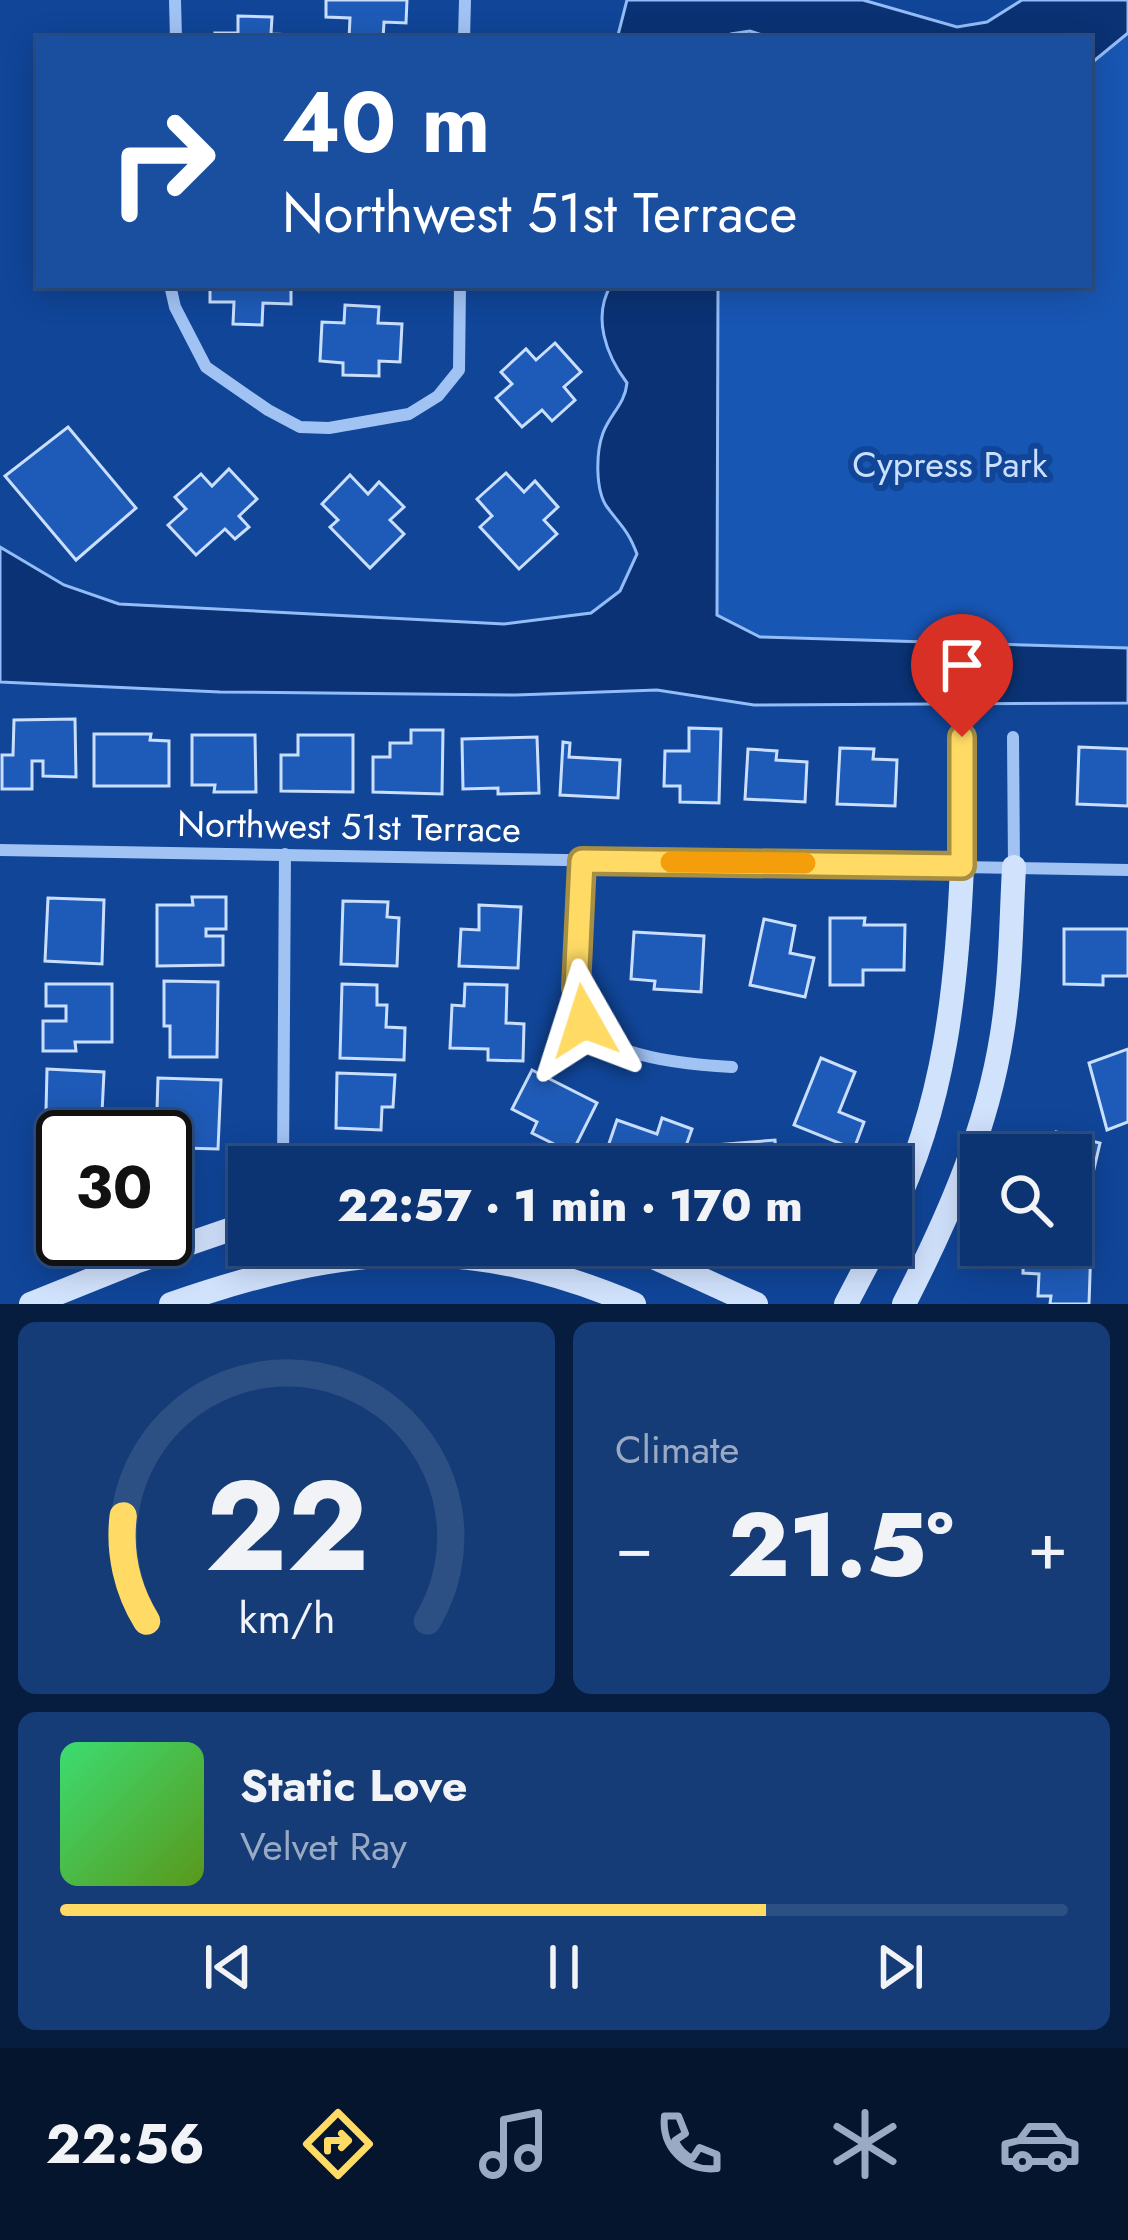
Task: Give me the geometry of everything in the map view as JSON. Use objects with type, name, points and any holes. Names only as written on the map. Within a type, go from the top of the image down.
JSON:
[{"type":"street","points":[[176,0],[176,36]]},
{"type":"street","points":[[464,36],[465,0]]},
{"type":"street","points":[[171,288],[175,307],[206,367],[300,427],[329,428],[409,414],[438,396],[459,370],[460,288]]},
{"type":"street","points":[[912,1164],[942,1067],[957,974],[962,737]]},
{"type":"street","points":[[904,1304],[962,1180],[991,1087],[1009,983],[1013,737]]},
{"type":"street","name":"Northwest 51st Terrace","points":[[0,850],[1128,870]]},
{"type":"street","points":[[283,1146],[285,854]]},
{"type":"street","points":[[582,861],[576,988],[584,1021],[614,1046],[687,1065],[732,1067]]},
{"type":"street","points":[[31,1304],[228,1230]]},
{"type":"street","points":[[171,1304],[274,1266]]},
{"type":"street","points":[[521,1266],[586,1284],[634,1304]]},
{"type":"street","points":[[673,1266],[756,1304]]},
{"type":"street","points":[[846,1304],[866,1266]]},
{"type":"green space","name":"Cypress Park","points":[[1128,33],[1128,648],[717,635],[718,288],[1092,288],[1092,63]]},
{"type":"shaded area","points":[[627,0],[863,0],[957,27],[987,22],[1022,0],[1128,0],[1128,33],[1092,63],[1092,36],[765,36],[750,31],[729,36],[618,36]]},
{"type":"shaded area","points":[[610,288],[718,288],[717,615],[760,637],[1128,648],[1128,703],[754,705],[657,690],[516,695],[220,692],[0,682],[0,547],[64,585],[119,604],[504,624],[591,613],[620,591],[637,554],[603,500],[599,481],[601,441],[627,383],[604,336]]},
{"type":"building","points":[[326,0],[407,0],[406,23],[384,22],[383,36],[349,36],[350,18],[326,17]]},
{"type":"building","points":[[238,16],[272,17],[271,34],[295,36],[215,36],[238,33]]},
{"type":"building","points":[[210,288],[291,288],[291,304],[263,303],[262,325],[233,324],[234,302],[210,302]]},
{"type":"building","points":[[345,305],[379,307],[378,323],[402,324],[400,362],[379,361],[379,376],[343,375],[343,363],[320,361],[322,322],[344,323]]},
{"type":"building","points":[[555,343],[581,372],[564,387],[575,400],[552,421],[542,410],[522,427],[496,398],[512,384],[501,372],[526,349],[536,360]]},
{"type":"building","points":[[68,427],[136,508],[76,560],[5,476]]},
{"type":"building","points":[[229,469],[257,499],[239,516],[249,527],[235,539],[225,529],[196,555],[168,525],[186,509],[175,497],[201,474],[212,486]]},
{"type":"building","points":[[506,473],[524,492],[535,481],[558,507],[544,520],[557,534],[519,569],[480,527],[492,516],[477,499]]},
{"type":"building","points":[[350,475],[368,494],[379,482],[404,507],[390,520],[404,534],[370,568],[330,527],[338,520],[322,504]]},
{"type":"building","points":[[75,719],[76,777],[43,776],[43,761],[32,761],[32,789],[2,789],[2,755],[13,755],[14,720]]},
{"type":"building","points":[[689,728],[721,729],[719,803],[680,802],[680,786],[664,786],[665,751],[689,751]]},
{"type":"building","points":[[411,730],[443,730],[442,794],[373,792],[373,757],[390,757],[390,743],[411,743]]},
{"type":"building","points":[[94,734],[151,734],[150,740],[169,741],[169,786],[94,786]]},
{"type":"building","points":[[192,735],[255,735],[256,792],[214,792],[215,785],[192,785]]},
{"type":"building","points":[[298,735],[353,735],[353,792],[281,791],[281,755],[298,755]]},
{"type":"building","points":[[537,737],[539,793],[463,789],[462,739]]},
{"type":"building","points":[[563,742],[570,743],[569,757],[620,760],[618,798],[560,795]]},
{"type":"building","points":[[1079,747],[1128,749],[1128,806],[1077,804]]},
{"type":"building","points":[[840,748],[874,749],[873,759],[897,760],[895,806],[837,804]]},
{"type":"building","points":[[748,749],[777,751],[776,760],[807,762],[805,802],[745,799]]},
{"type":"building","points":[[192,897],[226,897],[226,929],[206,929],[206,936],[223,936],[223,965],[157,966],[157,905],[193,905]]},
{"type":"building","points":[[48,898],[104,900],[102,964],[45,961]]},
{"type":"building","points":[[343,901],[388,902],[387,917],[399,918],[397,966],[341,964]]},
{"type":"building","points":[[479,905],[521,907],[518,968],[459,966],[461,929],[479,930]]},
{"type":"building","points":[[830,918],[865,918],[864,925],[905,925],[904,970],[863,970],[863,985],[830,985]]},
{"type":"building","points":[[764,919],[795,926],[790,953],[814,958],[805,997],[750,985]]},
{"type":"building","points":[[1064,929],[1128,929],[1128,976],[1103,976],[1103,985],[1064,984]]},
{"type":"building","points":[[634,932],[704,936],[701,992],[654,989],[655,981],[631,979]]},
{"type":"building","points":[[164,981],[218,982],[217,1057],[170,1057]]},
{"type":"building","points":[[46,984],[112,984],[112,1042],[75,1042],[76,1051],[43,1051],[43,1021],[66,1021],[66,1006],[46,1006]]},
{"type":"building","points":[[342,984],[377,985],[377,1005],[387,1005],[386,1027],[405,1028],[404,1060],[340,1058]]},
{"type":"building","points":[[465,984],[507,985],[506,1023],[524,1024],[523,1061],[488,1060],[488,1049],[450,1048],[452,1005],[464,1006]]},
{"type":"building","points":[[1128,1049],[1128,1122],[1107,1130],[1089,1063]]},
{"type":"building","points":[[821,1058],[855,1072],[839,1112],[864,1122],[855,1146],[794,1125]]},
{"type":"building","points":[[47,1069],[104,1072],[102,1110],[46,1110]]},
{"type":"building","points":[[532,1070],[597,1103],[576,1146],[558,1146],[532,1133],[537,1122],[512,1109]]},
{"type":"building","points":[[337,1073],[395,1075],[393,1107],[382,1107],[381,1130],[336,1128]]},
{"type":"building","points":[[158,1078],[221,1080],[218,1149],[192,1148],[192,1110],[157,1110]]},
{"type":"building","points":[[662,1118],[692,1129],[686,1146],[608,1146],[617,1120],[657,1134]]},
{"type":"building","points":[[775,1140],[775,1146],[713,1146]]},
{"type":"building","points":[[1092,1141],[1100,1143],[1092,1177]]},
{"type":"building","points":[[1023,1266],[1090,1266],[1089,1304],[1050,1304],[1051,1296],[1038,1296],[1039,1274],[1023,1273]]},
{"type":"slow traffic","points":[[671,862],[805,863]]},
{"type":"route","points":[[584,1021],[576,988],[582,861],[962,866],[962,737]]}]
